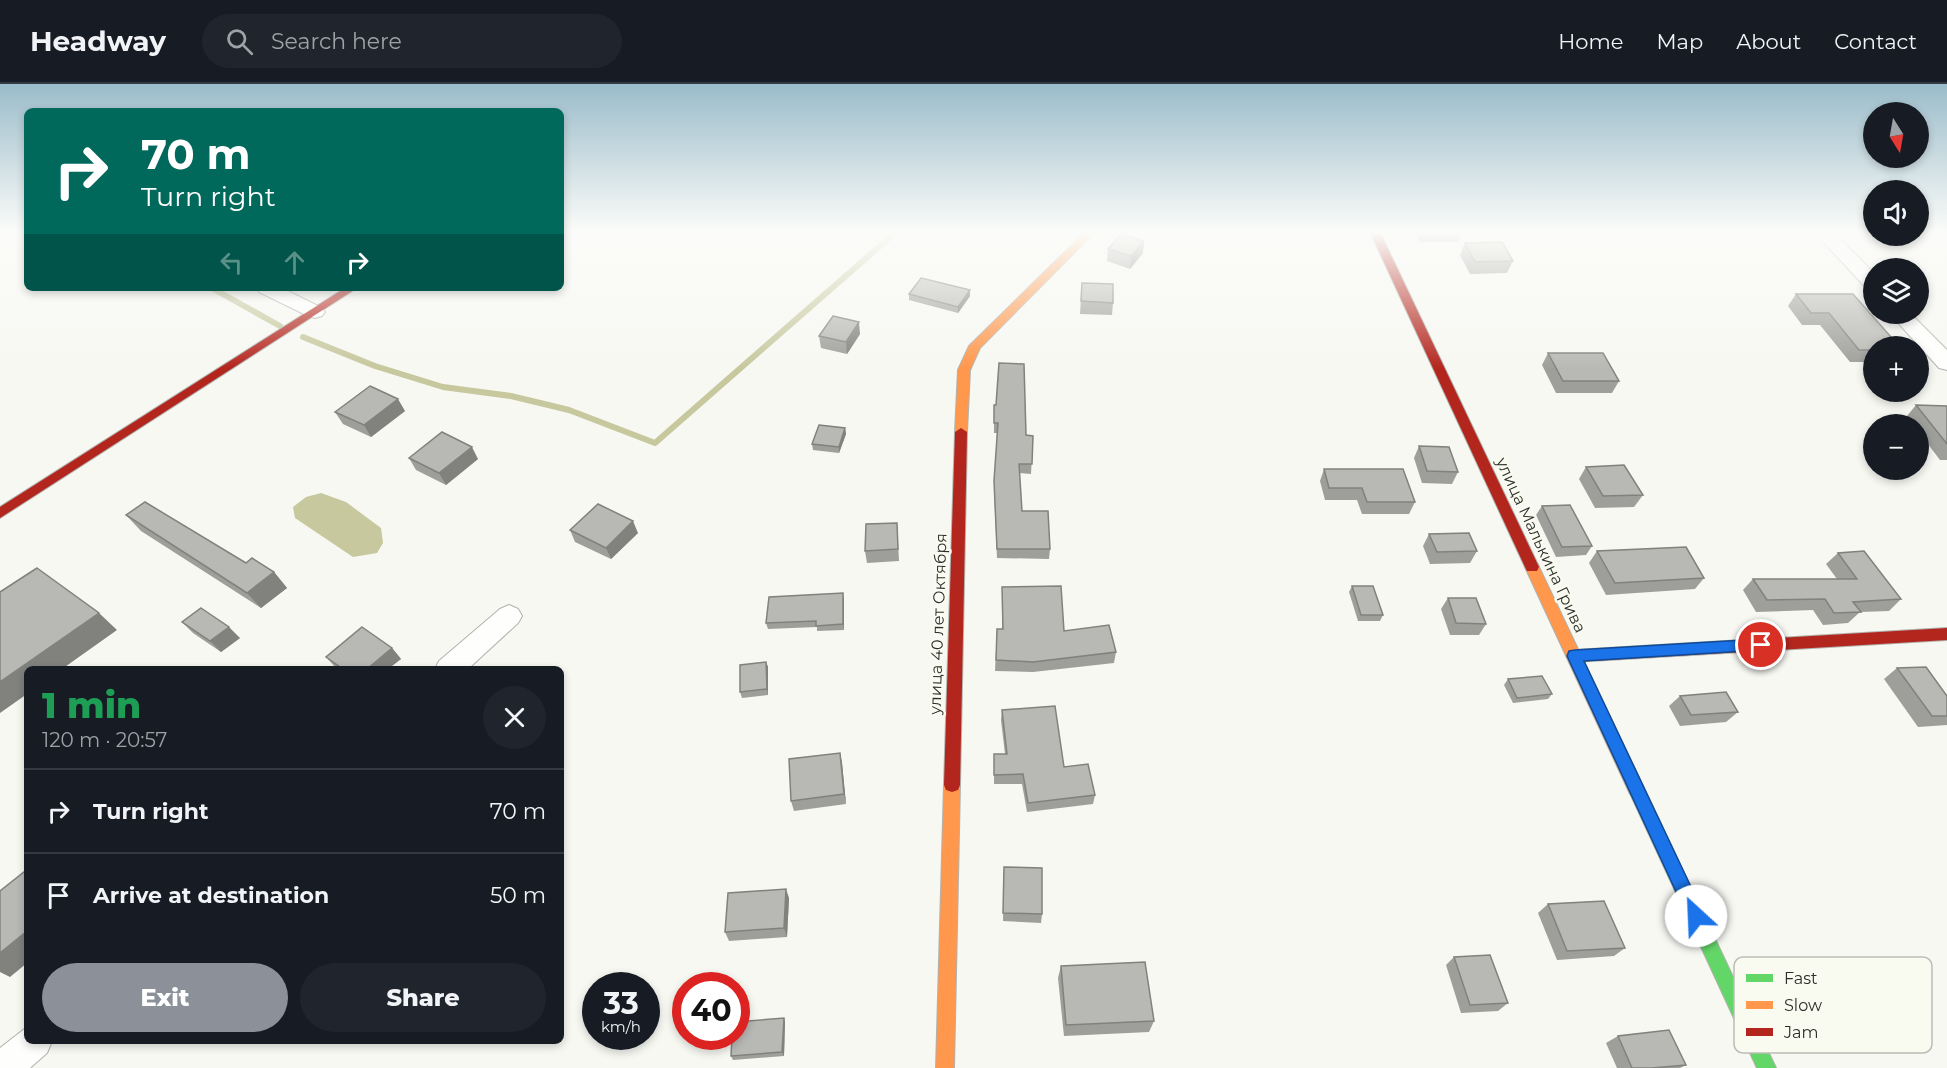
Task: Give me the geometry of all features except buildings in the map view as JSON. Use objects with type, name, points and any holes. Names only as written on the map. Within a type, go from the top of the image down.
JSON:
[{"type":"street","name":"улица 40 лет Октября","points":[[945,1068],[952,710],[964,370],[975,346],[1043,278]]},
{"type":"street","name":"улица Малькина Грива","points":[[1397,278],[1734,997]]},
{"type":"street","points":[[272,291],[315,312]]},
{"type":"street","points":[[0,513],[347,291]]},
{"type":"street","points":[[1910,324],[1947,363]]},
{"type":"street","points":[[453,666],[509,616]]},
{"type":"street","points":[[1575,656],[1947,633]]},
{"type":"street","points":[[4,1068],[31,1044]]},
{"type":"street","name":"улица Малькина Грива","points":[[1760,1053],[1767,1068]]},
{"type":"shaded area","points":[[321,493],[346,502],[381,528],[383,543],[377,553],[353,557],[295,518],[293,507],[306,497]]},
{"type":"waterway","points":[[303,337],[375,366],[443,387],[511,396],[569,410],[655,443],[844,278]]},
{"type":"waterway","points":[[217,291],[280,326]]},
{"type":"traffic: fast","points":[[1636,789],[1734,998]]},
{"type":"traffic: fast","points":[[1760,1053],[1767,1068]]},
{"type":"traffic: slow","points":[[961,432],[964,370],[975,346],[1044,278]]},
{"type":"traffic: slow","points":[[1532,567],[1636,789]]},
{"type":"traffic: slow","points":[[945,1068],[952,785]]},
{"type":"traffic: jam","points":[[1397,278],[1532,567]]},
{"type":"traffic: jam","points":[[0,513],[347,291]]},
{"type":"traffic: jam","points":[[952,785],[961,432]]},
{"type":"traffic: jam","points":[[1574,656],[1947,634]]},
{"type":"route","points":[[1696,916],[1575,656],[1761,645]]}]
